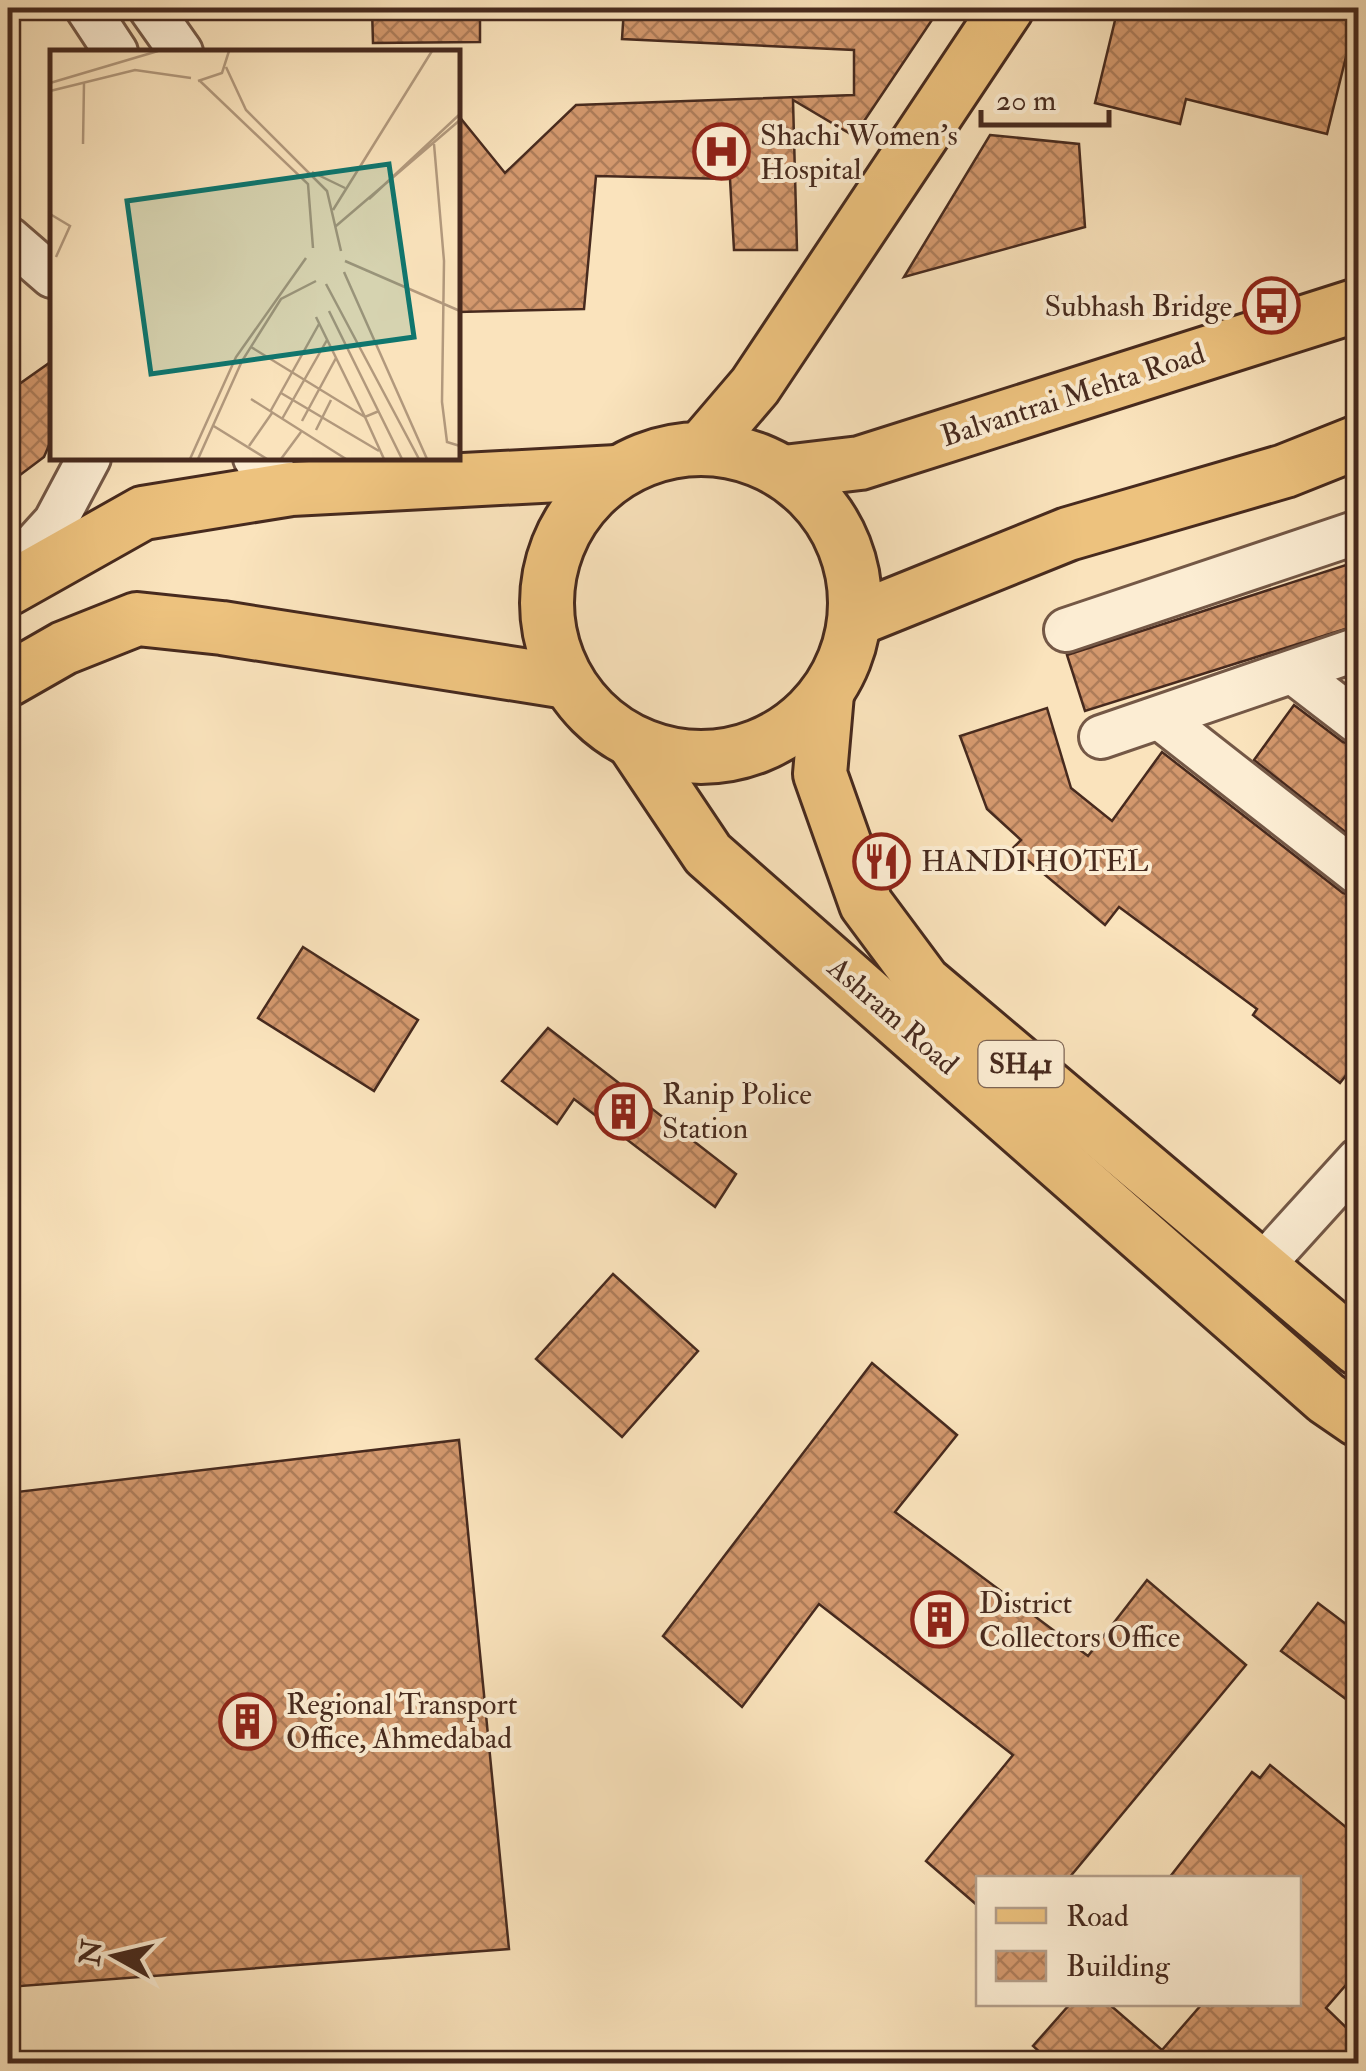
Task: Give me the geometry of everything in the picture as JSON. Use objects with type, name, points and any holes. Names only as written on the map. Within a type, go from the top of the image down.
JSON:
[{"type":"main road","points":[[702,448],[755,386],[1007,8]]},
{"type":"main road","name":"Balvantrai Mehta Road","points":[[784,472],[860,462],[1358,305]]},
{"type":"main road","points":[[855,620],[1068,534],[1285,472],[1358,442]]},
{"type":"main road","points":[[702,448],[745,454],[784,472],[817,500],[841,536],[854,577],[855,620],[846,659],[826,694],[788,732],[740,754],[686,759],[636,745],[596,719],[567,682],[550,638],[546,591],[558,545],[582,504],[617,472],[658,454],[702,448]]},
{"type":"main road","points":[[8,590],[143,513],[273,473],[617,472]]},
{"type":"main road","points":[[8,680],[64,648],[137,619],[222,628],[567,682]]},
{"type":"main road","name":"Ashram Road","points":[[826,694],[820,774],[866,904],[924,982],[1358,1349]]},
{"type":"main road","name":"Ashram Road","points":[[636,745],[708,854],[1326,1398],[1358,1420]]},
{"type":"street","points":[[87,8],[115,50]]},
{"type":"street","points":[[150,8],[180,50]]},
{"type":"street","points":[[8,238],[50,274]]},
{"type":"street","points":[[8,574],[56,522],[89,460]]},
{"type":"street","points":[[1066,630],[1358,532]]},
{"type":"street","points":[[1100,737],[1358,649]]},
{"type":"street","points":[[1293,672],[1358,722]]},
{"type":"street","points":[[1160,718],[1358,873]]},
{"type":"street","points":[[1261,1267],[1358,1160]]},
{"type":"building","points":[[372,8],[480,8],[480,42],[373,43]]},
{"type":"building","points":[[624,8],[940,8],[854,136],[793,100],[797,250],[734,250],[730,179],[596,176],[584,309],[460,312],[460,117],[505,173],[576,105],[854,95],[854,50],[622,39]]},
{"type":"building","points":[[1118,8],[1358,8],[1327,134],[1186,99],[1180,124],[1095,103]]},
{"type":"building","points":[[990,135],[1079,144],[1085,227],[904,277]]},
{"type":"building","points":[[50,362],[50,443],[44,457],[8,484],[8,392]]},
{"type":"building","points":[[1349,564],[1358,593],[1358,625],[1085,711],[1067,655]]},
{"type":"building","points":[[1294,705],[1343,742],[1358,746],[1358,842],[1254,760]]},
{"type":"building","points":[[1047,708],[1071,788],[1112,821],[1162,752],[1343,893],[1358,897],[1358,1060],[1340,1083],[1253,1015],[1257,1009],[1119,907],[1105,925],[1013,848],[1021,840],[987,809],[960,736]]},
{"type":"building","points":[[303,947],[418,1020],[374,1091],[258,1018]]},
{"type":"building","name":"Ranip Police Station","points":[[548,1028],[736,1174],[715,1207],[574,1099],[557,1124],[502,1081]]},
{"type":"building","points":[[613,1274],[698,1351],[622,1437],[536,1359]]},
{"type":"building","name":"District Collectors Office","points":[[872,1363],[957,1435],[895,1512],[1088,1656],[1147,1580],[1246,1665],[1071,1876],[976,1876],[976,1904],[926,1861],[1013,1755],[819,1604],[742,1707],[663,1636]]},
{"type":"building","name":"Regional Transport Office, Ahmedabad","points":[[459,1440],[509,1949],[8,1987],[8,1493]]},
{"type":"building","points":[[1318,1603],[1358,1633],[1358,1708],[1281,1651]]},
{"type":"building","points":[[1270,1765],[1358,1837],[1358,1971],[1326,2008],[1358,2039],[1358,2064],[1053,2064],[1033,2046],[1068,2006],[1111,2006],[1162,2050],[1200,2006],[1301,2006],[1301,1876],[1171,1876],[1252,1772],[1260,1778]]},
{"type":"place","name":"Shachi Women's Hospital","points":[[721,152]]},
{"type":"place","name":"Subhash Bridge","points":[[1271,306]]},
{"type":"place","name":"HANDI HOTEL","points":[[882,861]]},
{"type":"place","name":"Ranip Police Station","points":[[623,1111]]},
{"type":"place","name":"District Collectors Office","points":[[940,1620]]},
{"type":"place","name":"Regional Transport Office, Ahmedabad","points":[[247,1721]]}]
